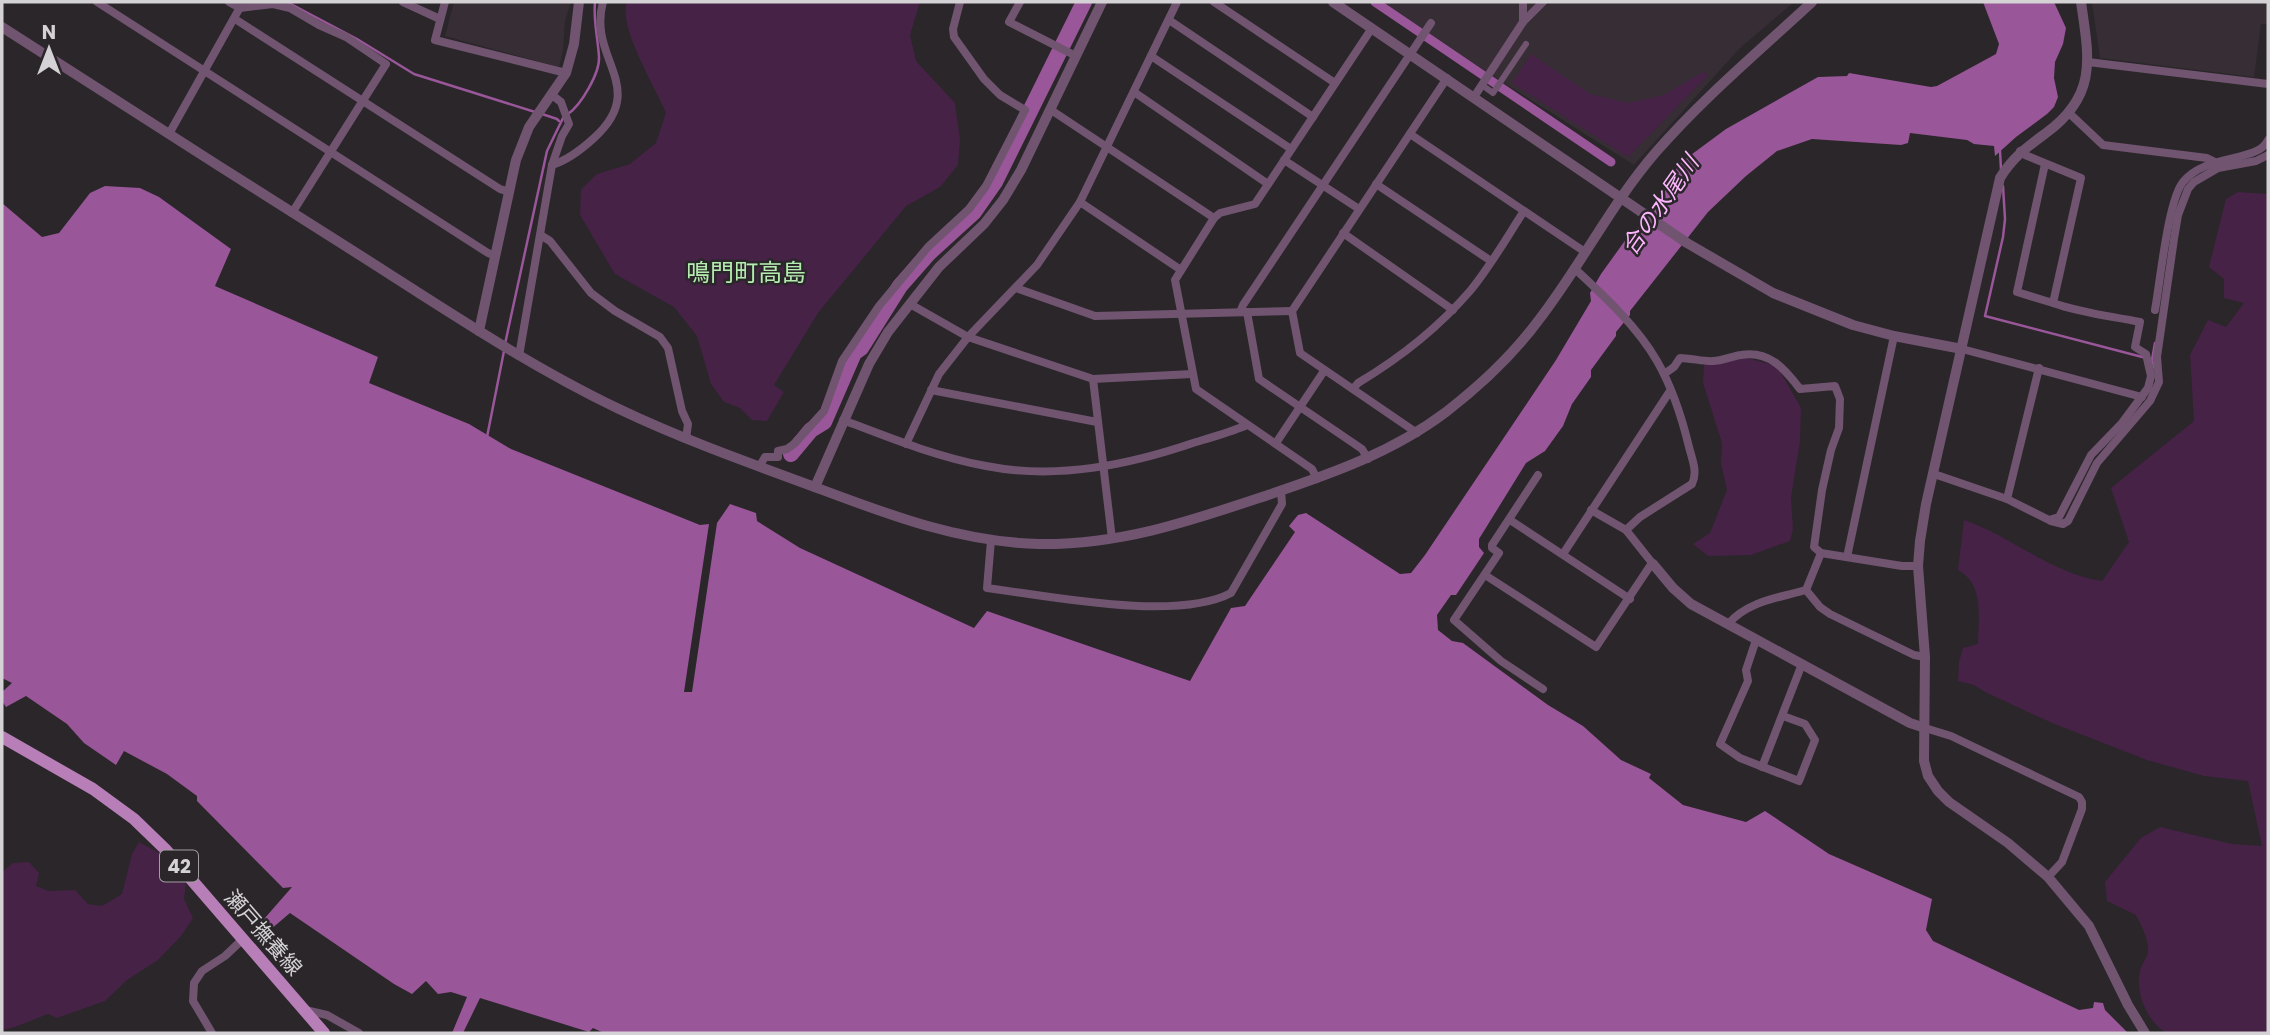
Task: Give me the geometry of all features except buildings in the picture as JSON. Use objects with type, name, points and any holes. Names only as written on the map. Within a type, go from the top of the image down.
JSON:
[{"type":"main road","name":"瀬戸撫養線","points":[[2,737],[93,789],[134,819],[165,849],[324,1033]]},
{"type":"street","points":[[97,2],[496,256]]},
{"type":"street","points":[[229,2],[242,5],[273,4],[290,8],[346,37],[386,64],[292,213]]},
{"type":"street","points":[[403,2],[440,19]]},
{"type":"street","points":[[445,2],[435,40],[566,73]]},
{"type":"street","points":[[479,331],[516,159],[535,117],[566,73],[574,44],[579,2]]},
{"type":"street","points":[[552,165],[585,146],[600,132],[611,121],[619,99],[616,77],[602,41],[600,14],[603,2]]},
{"type":"street","points":[[761,468],[765,457],[778,457],[778,451],[794,444],[824,411],[842,361],[879,306],[928,247],[969,209],[986,186],[1025,110],[992,87],[959,46],[953,29],[960,2]]},
{"type":"street","points":[[1020,2],[1009,22],[1076,56]]},
{"type":"street","points":[[815,487],[843,420],[888,332],[939,267],[984,224],[1003,200],[1021,170],[1102,2]]},
{"type":"street","points":[[906,444],[939,374],[968,337],[1037,265],[1080,202],[1177,2]]},
{"type":"street","points":[[1214,2],[1335,83]]},
{"type":"street","points":[[1334,2],[1372,28],[1413,48],[1447,78],[1687,243],[1773,293],[1815,311],[1894,336],[1962,349],[2142,397]]},
{"type":"street","points":[[1523,2],[1523,22]]},
{"type":"street","points":[[1474,97],[1523,22],[1543,2]]},
{"type":"street","points":[[2,27],[495,342],[618,408],[686,439],[900,519],[959,535],[1037,544],[1112,539],[1157,531],[1317,479],[1368,459],[1417,433],[1476,389],[1504,362],[1539,320],[1654,154],[1691,115],[1812,2]]},
{"type":"street","points":[[2081,2],[2088,62],[2082,90],[2069,113],[2048,132],[2020,151],[2000,178],[1920,541],[1925,657],[1924,761],[1928,776],[1938,791],[2049,877],[2089,926],[2145,1033]]},
{"type":"street","points":[[169,134],[242,5]]},
{"type":"street","points":[[235,19],[362,102],[500,189],[509,192]]},
{"type":"street","points":[[1169,20],[1313,117]]},
{"type":"street","points":[[1368,459],[1362,449],[1259,379],[1243,305],[1429,25]]},
{"type":"street","points":[[1317,479],[1312,469],[1196,389],[1175,280],[1214,218],[1220,213],[1255,205],[1372,28]]},
{"type":"street","points":[[1482,84],[1493,93],[1526,44]]},
{"type":"street","points":[[1151,56],[1291,149]]},
{"type":"street","points":[[2088,62],[2268,84]]},
{"type":"street","points":[[1417,433],[1300,354],[1292,311],[1447,78]]},
{"type":"street","points":[[1134,92],[1268,184]]},
{"type":"street","points":[[518,355],[542,236],[541,222],[552,165],[569,121],[561,102],[552,95]]},
{"type":"street","points":[[1051,110],[1214,218]]},
{"type":"street","points":[[2069,113],[2103,145],[2207,158],[2216,165]]},
{"type":"street","points":[[1410,134],[1585,252]]},
{"type":"street","points":[[2155,310],[2175,197],[2182,183],[2195,171],[2257,153],[2268,140]]},
{"type":"street","points":[[2020,151],[2081,178],[2053,303]]},
{"type":"street","points":[[1934,474],[2007,499],[2049,520],[2063,524],[2068,522],[2097,463],[2155,394],[2159,382],[2157,357],[2178,215],[2188,189],[2216,165],[2256,161],[2268,155]]},
{"type":"street","points":[[1284,160],[1359,209]]},
{"type":"street","points":[[2045,164],[2017,292],[2076,311],[2085,310],[2140,323],[2135,346],[2146,354],[2151,376],[2142,397],[2122,423],[2091,455],[2059,517],[2049,520]]},
{"type":"street","points":[[1376,184],[1491,261]]},
{"type":"street","points":[[1080,202],[1181,270]]},
{"type":"street","points":[[1353,389],[1407,351],[1452,310],[1471,290],[1524,211]]},
{"type":"street","points":[[1343,233],[1452,310]]},
{"type":"street","points":[[542,236],[550,241],[592,293],[615,311],[660,337],[667,348],[682,411],[688,424],[686,439]]},
{"type":"street","points":[[1574,268],[1627,323],[1655,358],[1683,421],[1695,478],[1692,484],[1640,517],[1626,530]]},
{"type":"street","points":[[1016,288],[1095,316],[1292,311]]},
{"type":"street","points":[[910,304],[968,337],[1093,379],[1192,374]]},
{"type":"street","points":[[1847,557],[1894,336]]},
{"type":"street","points":[[1664,374],[1674,367],[1680,358],[1711,362],[1754,354],[1776,362],[1800,389],[1835,386],[1839,399],[1839,428],[1822,490],[1814,547],[1821,553],[1902,566],[1919,566]]},
{"type":"street","points":[[2007,499],[2039,369]]},
{"type":"street","points":[[1276,443],[1324,371]]},
{"type":"street","points":[[1093,379],[1112,539]]},
{"type":"street","points":[[931,390],[1097,422]]},
{"type":"street","points":[[1563,554],[1670,391]]},
{"type":"street","points":[[843,420],[906,444],[987,466],[1026,471],[1102,467],[1172,450],[1247,425]]},
{"type":"street","points":[[1538,475],[1492,545],[1499,553],[1454,620],[1502,661],[1543,689]]},
{"type":"street","points":[[991,540],[987,588],[1137,607],[1199,604],[1231,593],[1282,504],[1281,490]]},
{"type":"street","points":[[1591,510],[1626,530],[1673,588],[1691,604],[1910,723],[1951,736],[2079,797],[2082,809],[2062,862],[2049,877]]},
{"type":"street","points":[[1510,520],[1630,598]]},
{"type":"street","points":[[1806,590],[1821,553]]},
{"type":"street","points":[[1485,575],[1596,647],[1650,566],[1654,564]]},
{"type":"street","points":[[1728,624],[1744,610],[1760,602],[1806,590]]},
{"type":"street","points":[[1806,590],[1820,607],[1830,614],[1913,655],[1925,657]]},
{"type":"street","points":[[1756,639],[1746,670],[1748,681],[1720,744],[1740,758],[1799,781],[1815,740],[1805,724],[1783,716]]},
{"type":"street","points":[[1762,767],[1802,664]]},
{"type":"street","points":[[212,1033],[193,1001],[194,983],[202,971],[225,956],[243,939]]},
{"type":"street","points":[[303,1009],[327,1015],[359,1033]]},
{"type":"shaded area","points":[[454,2],[571,2],[565,21],[559,67],[445,36]]},
{"type":"shaded area","points":[[627,2],[920,2],[910,35],[916,61],[955,103],[960,140],[958,165],[940,187],[906,206],[818,313],[774,385],[784,392],[767,421],[752,420],[740,408],[724,402],[711,384],[697,336],[674,307],[615,274],[580,215],[581,190],[597,174],[630,164],[656,143],[666,113],[632,41],[626,13]]},
{"type":"shaded area","points":[[1376,2],[1794,2],[1740,48],[1634,165]]},
{"type":"shaded area","points":[[2092,2],[2268,2],[2268,24],[2261,24],[2254,77],[2100,58]]},
{"type":"shaded area","points":[[1531,54],[1590,94],[1628,103],[1664,95],[1703,72],[1708,75],[1628,157],[1512,83]]},
{"type":"shaded area","points":[[2238,192],[2268,194],[2268,1033],[2166,1033],[2148,1014],[2139,988],[2140,971],[2148,951],[2144,933],[2136,915],[2107,901],[2105,882],[2141,838],[2160,827],[2232,844],[2262,846],[2248,781],[2204,776],[2147,760],[2052,723],[1974,685],[1958,681],[1963,648],[1978,644],[1979,613],[1973,584],[1958,570],[1964,520],[2066,571],[2102,581],[2129,542],[2111,488],[2194,421],[2190,355],[2208,320],[2226,327],[2244,303],[2224,298],[2224,279],[2209,267],[2226,199]]},
{"type":"shaded area","points":[[1743,357],[1777,366],[1801,408],[1800,442],[1791,497],[1793,529],[1790,541],[1751,555],[1708,556],[1693,544],[1710,533],[1727,490],[1721,464],[1722,443],[1703,383],[1704,363]]},
{"type":"shaded area","points":[[139,842],[159,853],[186,884],[184,899],[193,918],[181,936],[158,960],[127,980],[105,1001],[57,1018],[48,1014],[2,1030],[2,872],[13,863],[29,862],[39,873],[36,886],[49,891],[75,890],[88,904],[102,906],[122,894],[132,854]]},
{"type":"water","name":"合の水尾川","points":[[1983,2],[2054,2],[2066,28],[2055,62],[2054,78],[2058,97],[2054,107],[1995,156],[1994,146],[1910,133],[1908,143],[1901,145],[1812,139],[1777,151],[1746,176],[1708,212],[1630,311],[1630,315],[1591,370],[1591,377],[1572,404],[1563,426],[1545,451],[1526,463],[1479,539],[1479,547],[1484,553],[1456,595],[1451,595],[1437,615],[1438,630],[1452,641],[1463,643],[1548,705],[1583,726],[1621,760],[1651,774],[1649,778],[1683,805],[1746,822],[1765,811],[1829,854],[1932,899],[1926,930],[1933,941],[2079,1010],[2093,1008],[2094,1002],[2103,1003],[2105,1010],[2128,1033],[604,1033],[593,1028],[589,1032],[480,998],[463,1033],[452,1033],[467,997],[451,992],[438,994],[426,981],[412,994],[290,913],[257,941],[251,934],[292,887],[283,888],[197,801],[197,796],[167,774],[124,751],[116,765],[84,743],[67,724],[26,696],[6,707],[2,701],[2,692],[12,683],[2,678],[2,203],[42,237],[59,233],[90,193],[105,186],[140,188],[159,197],[231,249],[215,286],[378,357],[369,383],[469,424],[511,449],[700,525],[709,524],[684,692],[692,692],[717,523],[730,504],[756,513],[757,521],[800,548],[974,628],[987,611],[1190,681],[1231,608],[1245,606],[1295,532],[1289,526],[1298,515],[1306,513],[1400,574],[1411,573],[1556,360],[1591,301],[1590,293],[1601,274],[1629,235],[1640,226],[1680,163],[1726,129],[1818,77],[1847,76],[1849,73],[1937,86],[1996,54],[1999,44]]},
{"type":"waterway","points":[[287,2],[357,39],[414,74],[535,112]]},
{"type":"waterway","points":[[568,114],[589,88],[598,64],[595,2]]},
{"type":"waterway","points":[[791,454],[811,430],[824,422],[854,353],[861,348],[900,286],[929,253],[974,212],[995,182],[1084,2]]},
{"type":"waterway","points":[[1375,2],[1611,162]]},
{"type":"waterway","points":[[542,114],[559,121]]},
{"type":"waterway","points":[[505,344],[547,151],[563,118]]},
{"type":"waterway","points":[[2000,151],[2001,169]]},
{"type":"waterway","points":[[2003,186],[2003,237],[1985,316],[2146,358]]},
{"type":"waterway","points":[[2155,343],[2152,360],[2155,370]]},
{"type":"waterway","points":[[487,437],[504,351]]},
{"type":"district","name":"鳴門町高島","points":[[746,273]]}]
